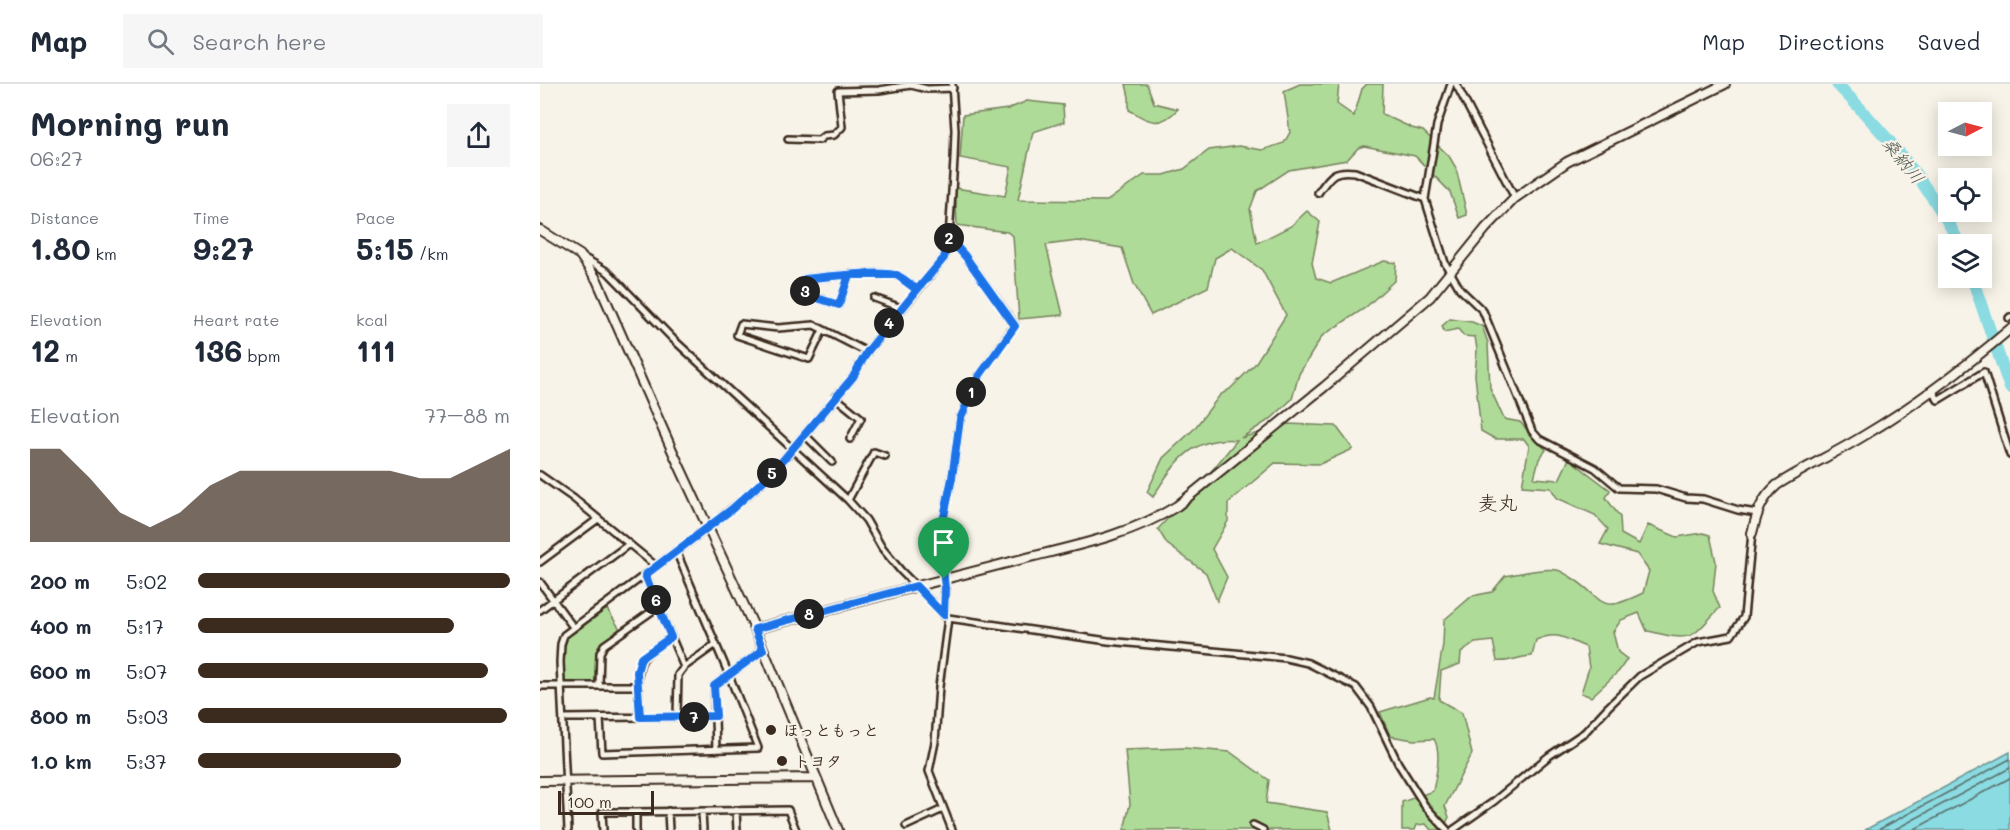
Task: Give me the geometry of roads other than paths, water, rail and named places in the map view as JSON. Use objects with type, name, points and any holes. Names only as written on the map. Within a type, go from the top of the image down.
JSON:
[{"type":"street","points":[[1451,84],[1437,125],[1425,199],[1434,233],[1450,273],[1460,289],[1483,311],[1532,431],[1539,439],[1595,468],[1619,488],[1656,489],[1686,498],[1710,501],[1757,513]]},
{"type":"street","points":[[1456,84],[1515,198]]},
{"type":"street","points":[[755,629],[1118,535],[1160,517],[1333,380],[1430,297],[1486,228],[1515,198],[1567,162],[1725,84]]},
{"type":"street","points":[[568,830],[561,686],[561,644],[564,635],[747,496],[805,435],[853,377],[867,352],[901,308],[944,258],[949,238],[955,130],[952,86],[927,89],[911,85],[879,90],[838,92],[842,127],[834,135],[824,136],[819,140],[788,139]]},
{"type":"street","points":[[1318,193],[1336,172],[1344,170],[1356,172],[1425,199]]},
{"type":"street","points":[[540,230],[608,272],[673,339],[848,500],[866,520],[894,563],[946,616],[1108,641],[1267,655],[1308,663],[1356,687],[1363,694],[1398,763],[1425,806],[1447,830]]},
{"type":"street","points":[[949,238],[965,256],[1015,326],[980,375],[960,419],[952,478],[941,531],[946,616],[935,742],[929,771],[952,830]]},
{"type":"street","points":[[580,255],[597,280],[755,629],[838,830]]},
{"type":"street","points":[[849,275],[839,305],[817,298],[805,298],[805,279],[849,275],[897,275],[917,290]]},
{"type":"street","points":[[874,298],[901,308]]},
{"type":"street","points":[[823,330],[809,359],[737,335],[741,324],[778,328],[814,325],[867,352]]},
{"type":"street","points":[[1453,830],[1493,802],[1549,756],[1586,732],[1608,707],[1641,676],[1698,642],[1731,636],[1744,617],[1752,533],[1757,513],[1767,493],[1776,484],[1864,436],[1933,391],[2010,329]]},
{"type":"street","points":[[1933,391],[1938,400],[1984,372],[2010,455]]},
{"type":"street","points":[[835,397],[861,418],[850,439]]},
{"type":"street","points":[[805,435],[832,462]]},
{"type":"street","points":[[848,500],[874,452],[885,456]]},
{"type":"street","points":[[540,475],[573,498],[656,566]]},
{"type":"street","points":[[540,562],[598,519]]},
{"type":"street","points":[[540,610],[629,543]]},
{"type":"street","points":[[600,718],[602,753],[758,748],[676,551]]},
{"type":"street","points":[[645,575],[684,667]]},
{"type":"street","points":[[540,582],[573,627]]},
{"type":"street","points":[[599,686],[600,653],[604,645],[658,607]]},
{"type":"street","points":[[640,717],[637,672],[641,658],[671,637]]},
{"type":"street","points":[[677,717],[676,680],[684,667],[716,644]]},
{"type":"street","points":[[716,750],[714,686],[763,650]]},
{"type":"street","points":[[540,686],[638,686]]},
{"type":"street","points":[[563,718],[716,716]]},
{"type":"street","points":[[540,781],[816,778]]},
{"type":"street","points":[[906,826],[943,809]]},
{"type":"street","points":[[736,810],[737,830]]},
{"type":"street","points":[[603,830],[602,812],[788,810],[796,830]]},
{"type":"street","points":[[668,811],[669,830]]},
{"type":"street","points":[[702,811],[703,830]]},
{"type":"street","points":[[636,812],[636,830]]},
{"type":"street","points":[[1252,825],[1263,830]]},
{"type":"water","points":[[2010,752],[2010,830],[1865,830]]},
{"type":"waterway","name":"桑納川","points":[[1837,84],[1920,179],[1954,234]]},
{"type":"waterway","name":"桑納川","points":[[1975,288],[2010,388]]},
{"type":"place","name":"ほっともっと","points":[[771,730]]},
{"type":"place","name":"トヨタ","points":[[782,761]]},
{"type":"district","name":"麦丸","points":[[1498,503]]}]
